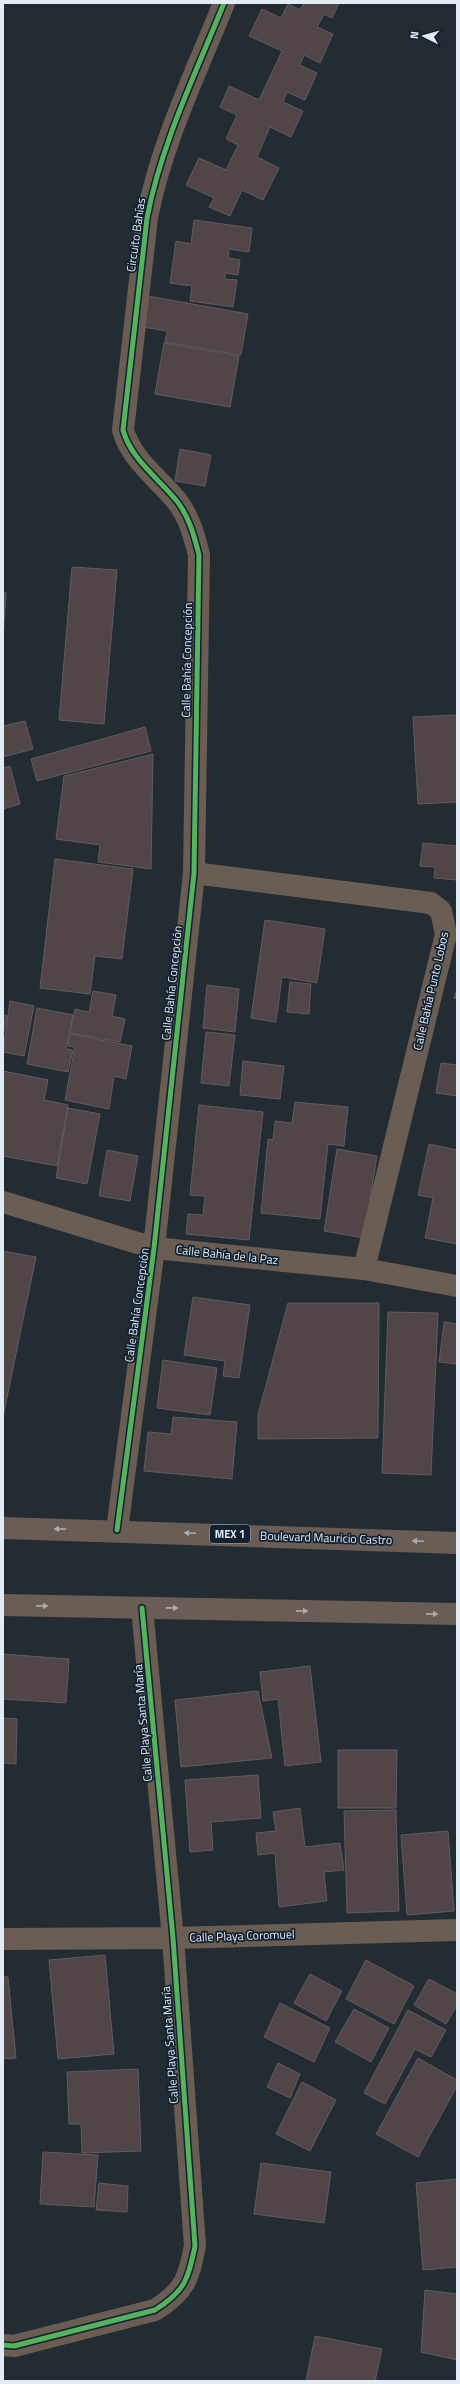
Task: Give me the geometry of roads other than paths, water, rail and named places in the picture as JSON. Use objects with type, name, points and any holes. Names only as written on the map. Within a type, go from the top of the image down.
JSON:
[{"type":"main road","name":"Boulevard Mauricio Castro","points":[[3,1528],[117,1530],[457,1543]]},
{"type":"main road","points":[[3,1605],[457,1614]]},
{"type":"street","name":"Circuito Bahías","points":[[135,456],[126,442],[123,430],[147,218],[152,191],[161,162],[224,3]]},
{"type":"street","name":"Calle Bahía Concepción","points":[[117,1530],[154,1248],[194,873],[199,555],[192,525],[177,500],[135,456]]},
{"type":"street","name":"Calle Bahía Punto Lobos","points":[[194,873],[431,902],[442,916],[446,934],[364,1269]]},
{"type":"street","name":"Calle Bahía de la Paz","points":[[3,1202],[154,1248],[364,1269],[457,1286]]},
{"type":"street","name":"Calle Playa Santa María","points":[[3,2345],[14,2346],[155,2310],[174,2298],[189,2275],[195,2246],[173,1938],[142,1608]]},
{"type":"street","name":"Calle Playa Coromuel","points":[[3,1939],[173,1938],[457,1930]]}]
